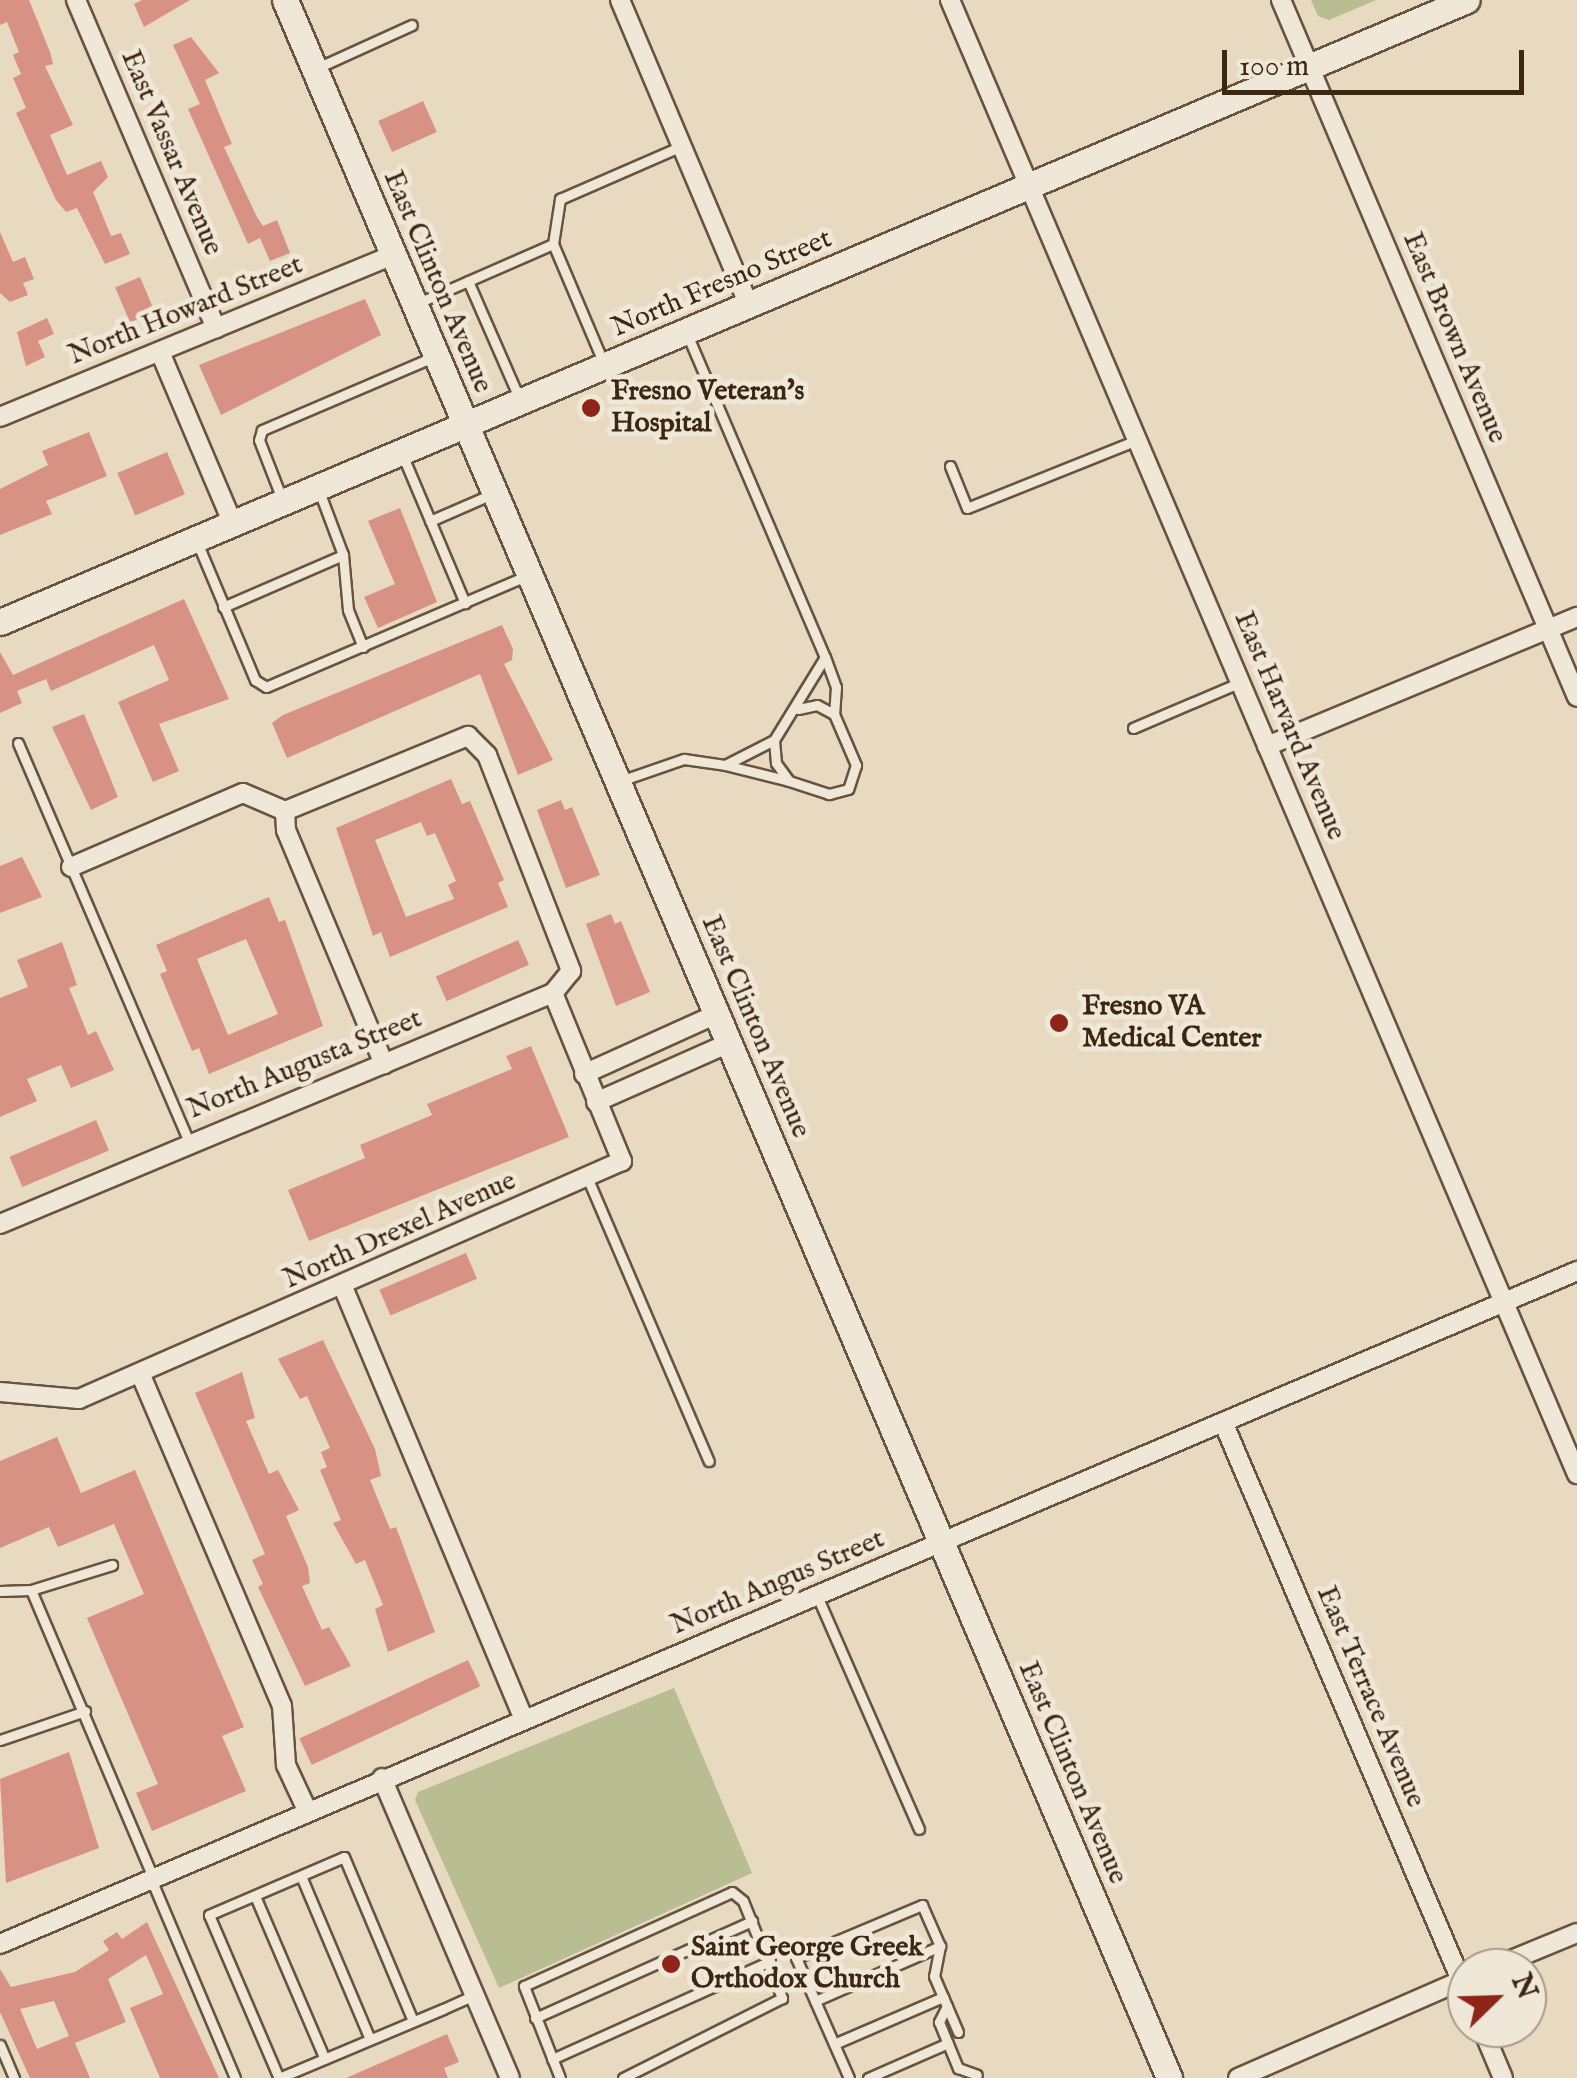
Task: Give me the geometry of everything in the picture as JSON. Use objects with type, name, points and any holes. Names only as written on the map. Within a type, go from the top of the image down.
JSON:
[{"type":"main road","name":"East Clinton Avenue","points":[[285,0],[1169,2078]]},
{"type":"main road","name":"North Fresno Street","points":[[0,622],[285,506],[749,304],[1310,70],[1467,0]]},
{"type":"street","name":"East Vassar Avenue","points":[[76,0],[216,328]]},
{"type":"street","points":[[620,0],[749,304]]},
{"type":"street","name":"East Harvard Avenue","points":[[950,0],[1577,1474]]},
{"type":"street","name":"East Brown Avenue","points":[[1281,0],[1577,697]]},
{"type":"street","name":"North Howard Street","points":[[0,417],[393,255]]},
{"type":"street","points":[[160,352],[233,524]]},
{"type":"street","points":[[1268,746],[1577,617]]},
{"type":"street","points":[[71,867],[243,793],[286,811],[468,736],[486,755],[570,971],[553,993],[596,1102],[729,1043]]},
{"type":"street","points":[[286,811],[286,830],[384,1064]]},
{"type":"street","name":"North Augusta Street","points":[[0,1224],[553,993]]},
{"type":"street","points":[[584,1074],[716,1014]]},
{"type":"street","name":"North Drexel Avenue","points":[[1,1389],[79,1399],[588,1178],[622,1161],[596,1102]]},
{"type":"street","name":"North Angus Street","points":[[0,1944],[1577,1271]]},
{"type":"street","points":[[343,1287],[524,1719]]},
{"type":"street","points":[[140,1373],[282,1706],[286,1766],[307,1810]]},
{"type":"street","name":"East Terrace Avenue","points":[[1223,1422],[1449,1948]]},
{"type":"street","points":[[382,1778],[510,2078]]},
{"type":"street","points":[[1541,1948],[1577,1933]]},
{"type":"street","points":[[1238,2078],[1447,1991]]},
{"type":"street","points":[[1490,2048],[1503,2078]]},
{"type":"lane","points":[[314,69],[412,25]]},
{"type":"lane","points":[[606,366],[553,244],[560,198],[682,146]]},
{"type":"lane","points":[[414,305],[553,244]]},
{"type":"lane","points":[[468,281],[522,403]]},
{"type":"lane","points":[[617,782],[684,759],[725,765],[829,794],[848,788],[856,765],[834,714],[836,687],[826,657],[686,332]]},
{"type":"lane","points":[[285,506],[259,440],[262,430],[436,355]]},
{"type":"lane","points":[[950,466],[967,508],[1137,440]]},
{"type":"lane","points":[[402,454],[465,602]]},
{"type":"lane","points":[[319,491],[344,554],[348,610],[363,647]]},
{"type":"lane","points":[[430,521],[494,494]]},
{"type":"lane","points":[[196,540],[255,680],[266,687],[529,575]]},
{"type":"lane","points":[[223,607],[344,554]]},
{"type":"lane","points":[[725,765],[774,740],[798,710],[826,657]]},
{"type":"lane","points":[[1133,728],[1240,682]]},
{"type":"lane","points":[[798,710],[817,705],[834,714]]},
{"type":"lane","points":[[774,740],[776,763],[789,781]]},
{"type":"lane","points":[[18,743],[189,1142]]},
{"type":"lane","points":[[588,1178],[709,1462]]},
{"type":"lane","points":[[0,1591],[31,1590],[112,1565]]},
{"type":"lane","points":[[31,1590],[85,1711],[235,2078]]},
{"type":"lane","points":[[818,1598],[919,1829]]},
{"type":"lane","points":[[0,1740],[85,1711]]},
{"type":"lane","points":[[413,2021],[344,1857],[209,1915],[279,2078],[325,2058],[413,2021],[474,1995]]},
{"type":"lane","points":[[301,1876],[370,2039]]},
{"type":"lane","points":[[560,2078],[524,1986],[732,1892],[752,1920],[782,1998],[623,2078]]},
{"type":"lane","points":[[254,1896],[325,2058]]},
{"type":"lane","points":[[849,2078],[796,1958],[922,1905],[940,1946],[934,1976],[958,2032]]},
{"type":"lane","points":[[535,2018],[752,1920]]},
{"type":"lane","points":[[815,2001],[940,1946]]},
{"type":"lane","points":[[552,2059],[770,1960]]},
{"type":"lane","points":[[945,2001],[940,2022],[958,2068],[977,2076]]},
{"type":"lane","points":[[834,2044],[945,2001]]},
{"type":"lane","points":[[868,2078],[948,2043]]},
{"type":"lane","points":[[0,2046],[14,2078]]},
{"type":"lane","points":[[971,2062],[977,2076]]},
{"type":"green space","points":[[1311,0],[1376,0],[1329,20],[1318,16]]},
{"type":"green space","points":[[674,1688],[752,1873],[499,1988],[415,1800],[418,1792]]},
{"type":"building","points":[[0,0],[29,0],[53,64],[45,66],[73,125],[50,135],[67,175],[101,161],[108,177],[93,192],[111,236],[121,233],[130,254],[105,264],[77,208],[66,212],[56,200],[16,113],[26,108],[13,78],[21,74],[13,55],[19,52],[7,22],[0,25]]},
{"type":"building","points":[[142,0],[190,0],[144,27],[134,4]]},
{"type":"building","points":[[191,37],[219,73],[205,80],[232,144],[224,147],[257,217],[263,226],[277,220],[290,253],[270,261],[260,238],[248,244],[188,109],[200,104],[173,45]]},
{"type":"building","points":[[423,101],[437,132],[392,152],[378,121]]},
{"type":"building","points":[[0,232],[13,262],[25,257],[34,279],[23,283],[28,295],[10,302],[0,293]]},
{"type":"building","points":[[140,277],[155,312],[130,323],[115,288]]},
{"type":"building","points":[[365,299],[381,335],[221,415],[199,365]]},
{"type":"building","points":[[47,318],[54,334],[38,341],[45,357],[26,366],[17,332]]},
{"type":"building","points":[[89,432],[107,476],[46,501],[52,514],[0,535],[0,489],[48,465],[42,451]]},
{"type":"building","points":[[167,452],[185,494],[135,515],[117,473]]},
{"type":"building","points":[[400,508],[437,602],[378,628],[364,597],[395,584],[368,521]]},
{"type":"building","points":[[184,599],[229,699],[159,724],[179,771],[153,782],[118,702],[169,680],[154,645],[51,691],[46,679],[17,691],[22,703],[0,713],[0,652],[13,675]]},
{"type":"building","points":[[502,625],[513,649],[512,660],[504,664],[553,760],[518,775],[480,674],[287,758],[272,723],[283,715]]},
{"type":"building","points":[[84,714],[118,797],[91,810],[52,727]]},
{"type":"building","points":[[451,779],[462,804],[470,801],[504,880],[498,883],[508,907],[390,957],[381,932],[373,936],[336,828]],"holes":[[[421,822],[427,836],[435,833],[456,881],[448,885],[454,899],[406,917],[375,840]]]},
{"type":"building","points":[[561,800],[565,810],[572,807],[600,875],[566,888],[537,810]]},
{"type":"building","points":[[22,857],[42,897],[0,913],[0,866]]},
{"type":"building","points":[[269,897],[279,922],[285,920],[323,1026],[209,1074],[199,1048],[192,1051],[160,974],[167,971],[156,945]],"holes":[[[246,939],[278,1014],[228,1035],[197,959]]]},
{"type":"building","points":[[611,914],[615,924],[621,921],[650,992],[616,1006],[586,924]]},
{"type":"building","points":[[518,940],[529,965],[447,1001],[436,977]]},
{"type":"building","points":[[62,942],[77,985],[69,988],[88,1035],[96,1031],[114,1070],[71,1088],[61,1065],[27,1079],[37,1101],[0,1117],[0,998],[28,987],[17,960]]},
{"type":"building","points":[[531,1046],[569,1137],[309,1241],[288,1190],[365,1158],[360,1145],[432,1115],[427,1104],[512,1069],[506,1056]]},
{"type":"building","points":[[96,1120],[109,1150],[22,1187],[9,1157]]},
{"type":"building","points":[[466,1253],[477,1279],[390,1316],[379,1290]]},
{"type":"building","points":[[323,1340],[375,1449],[381,1476],[370,1480],[390,1529],[396,1527],[435,1632],[388,1652],[375,1609],[383,1605],[365,1560],[356,1564],[333,1523],[341,1520],[320,1470],[327,1467],[321,1452],[330,1448],[307,1396],[300,1399],[278,1359]]},
{"type":"building","points":[[242,1372],[255,1418],[246,1421],[269,1474],[278,1470],[299,1510],[286,1516],[308,1567],[310,1583],[302,1586],[322,1630],[329,1627],[351,1666],[305,1686],[258,1587],[263,1584],[252,1560],[265,1554],[195,1393]]},
{"type":"building","points":[[57,1437],[81,1493],[135,1470],[244,1727],[222,1736],[246,1791],[152,1831],[136,1793],[158,1784],[87,1618],[144,1594],[114,1524],[58,1547],[49,1527],[0,1548],[0,1461]]},
{"type":"building","points":[[468,1660],[480,1686],[312,1765],[299,1739]]},
{"type":"building","points":[[69,1752],[99,1848],[6,1883],[0,1779]]},
{"type":"building","points":[[147,1922],[219,2078],[160,2078],[130,2008],[163,1994],[146,1955],[108,1979],[126,2022],[75,2043],[90,2078],[30,2078],[0,2012],[0,1969],[11,1987],[75,1972],[109,1950],[103,1941],[117,1932],[122,1939]],"holes":[[[54,2001],[69,2036],[37,2049],[20,2009]]]},
{"type":"building","points":[[447,2034],[459,2062],[444,2068],[448,2078],[346,2078]]},
{"type":"place","name":"Fresno Veteran's Hospital","points":[[591,408]]},
{"type":"place","name":"Fresno VA Medical Center","points":[[1059,1023]]},
{"type":"place","name":"Saint George Greek Orthodox Church","points":[[671,1964]]}]
